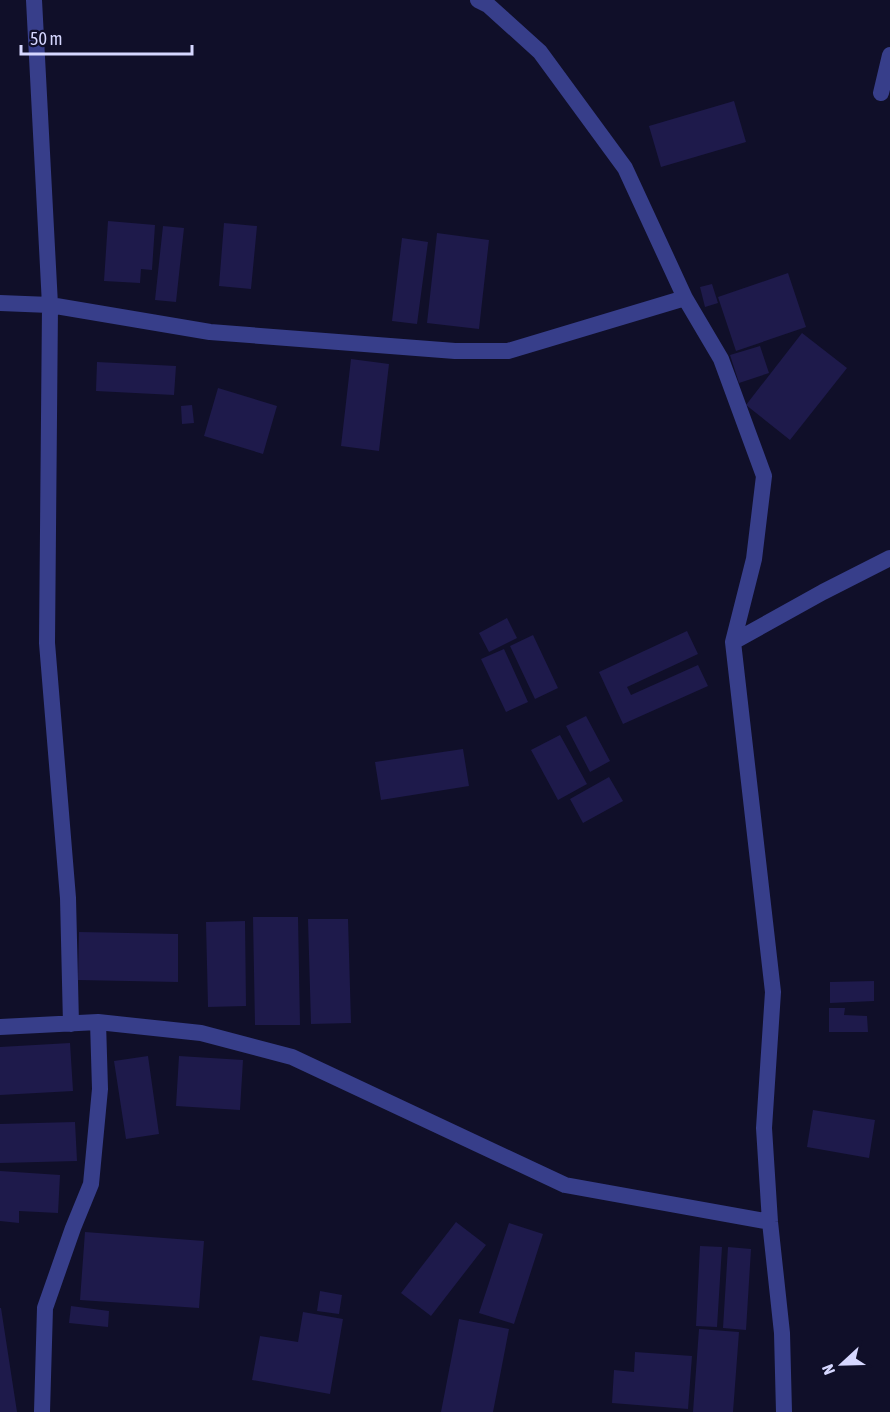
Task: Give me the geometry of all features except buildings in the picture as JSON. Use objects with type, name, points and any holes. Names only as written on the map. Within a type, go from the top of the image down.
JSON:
[{"type":"street","points":[[34,0],[50,305],[47,643],[68,898],[71,1024]]},
{"type":"street","points":[[478,0],[488,5],[540,52],[625,168],[685,298],[721,359],[764,476],[754,559],[733,642],[773,992],[764,1128],[770,1222],[782,1333],[784,1412]]},
{"type":"street","points":[[881,93],[890,55]]},
{"type":"street","points":[[0,303],[50,305],[210,332],[455,351],[508,351],[685,298]]},
{"type":"street","points":[[733,642],[890,558]]},
{"type":"street","points":[[0,1027],[98,1022],[201,1033],[292,1058],[565,1185],[770,1222]]},
{"type":"street","points":[[42,1412],[45,1308],[91,1184],[100,1089],[98,1022]]}]
